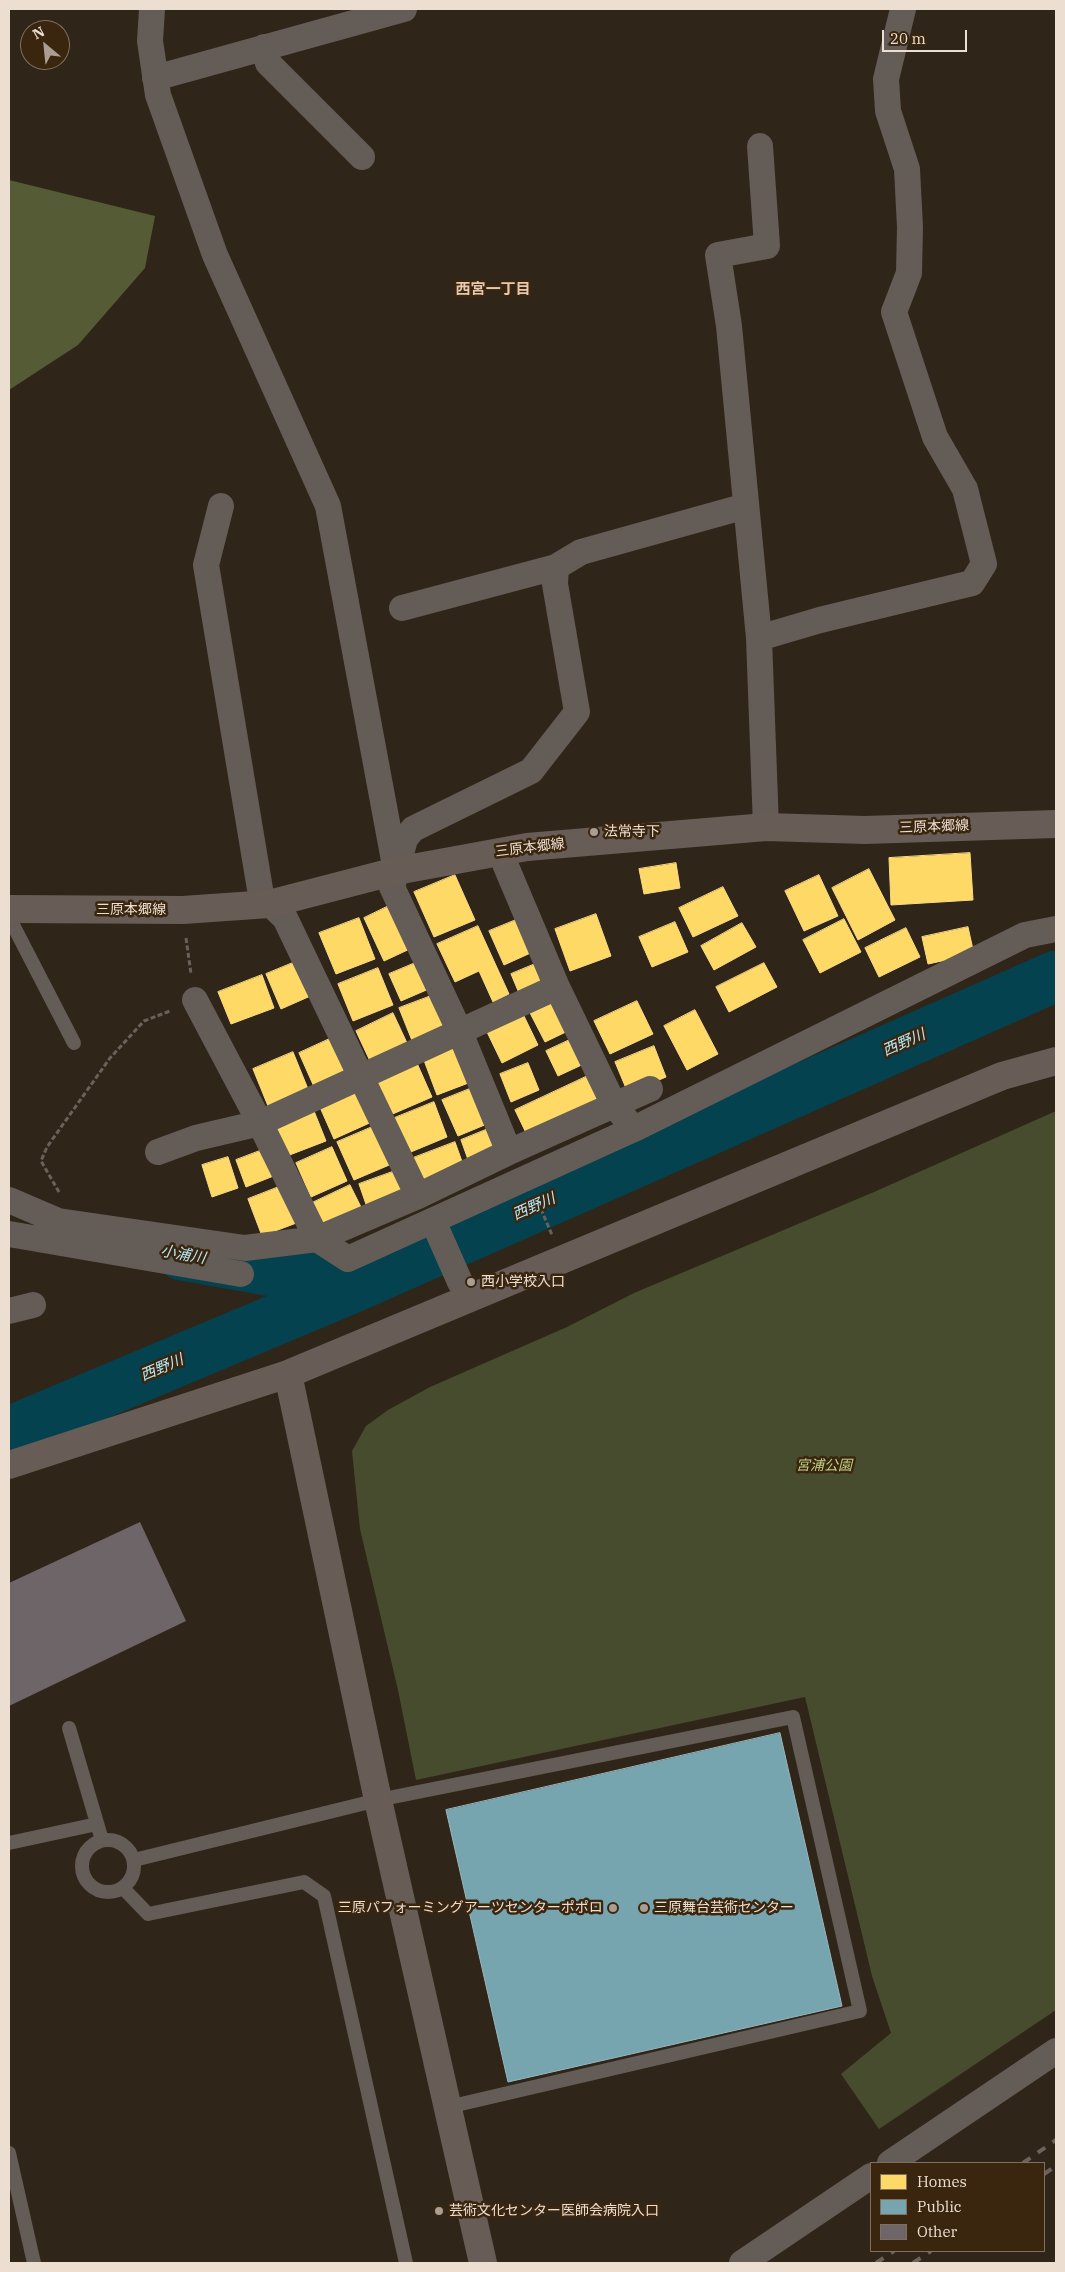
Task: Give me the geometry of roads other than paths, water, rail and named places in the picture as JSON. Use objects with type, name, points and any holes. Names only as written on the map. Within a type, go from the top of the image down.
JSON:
[{"type":"street","points":[[152,9],[150,41],[158,95],[215,255],[328,506],[396,871]]},
{"type":"street","points":[[155,78],[264,47],[322,20],[404,9]]},
{"type":"street","points":[[759,638],[820,620],[972,583],[984,564],[965,489],[935,437],[894,312],[909,273],[910,227],[907,169],[888,111],[886,79],[903,9]]},
{"type":"street","points":[[264,47],[268,64],[362,157]]},
{"type":"street","points":[[760,146],[766,246],[718,255],[729,326],[759,638],[766,827]]},
{"type":"street","points":[[221,506],[206,566],[260,895],[285,918],[418,1196]]},
{"type":"street","points":[[402,608],[556,567],[581,552],[746,506]]},
{"type":"street","points":[[509,1152],[459,1030],[392,887],[405,839],[413,829],[531,771],[577,712],[555,584],[556,567]]},
{"type":"street","name":"三原本郷線","points":[[11,909],[183,910],[269,904],[396,871],[527,847],[766,827],[866,830],[1056,824]]},
{"type":"street","points":[[500,852],[557,987],[614,1105],[634,1129]]},
{"type":"street","points":[[195,1000],[260,1123],[317,1239],[348,1259],[634,1129],[1025,935],[1056,929]]},
{"type":"street","points":[[158,1152],[196,1138],[260,1123],[363,1078],[459,1030],[557,987]]},
{"type":"street","points":[[9,1465],[288,1374],[992,1079],[1056,1061]]},
{"type":"street","points":[[9,1200],[58,1220],[72,1223],[245,1248],[317,1239],[418,1196],[509,1152],[650,1089]]},
{"type":"street","points":[[433,1221],[460,1282]]},
{"type":"street","points":[[9,1234],[241,1274]]},
{"type":"street","points":[[288,1374],[378,1800],[483,2263]]},
{"type":"street","points":[[891,2162],[1056,2051]]},
{"type":"street","points":[[742,2263],[870,2177]]},
{"type":"lane","points":[[11,909],[12,923],[74,1043]]},
{"type":"lane","points":[[134,1860],[378,1800],[793,1717],[860,2011],[448,2107]]},
{"type":"lane","points":[[69,1728],[102,1840]]},
{"type":"lane","points":[[9,1843],[97,1824]]},
{"type":"lane","points":[[102,1840],[113,1840],[122,1844],[130,1851],[134,1860],[134,1870],[130,1880],[123,1888],[113,1892],[93,1888],[81,1872],[81,1861],[85,1852],[93,1844],[102,1840]]},
{"type":"lane","points":[[123,1888],[148,1914],[304,1882],[324,1896],[406,2263]]},
{"type":"lane","points":[[9,2152],[34,2263]]},
{"type":"waterway","name":"西野川","points":[[9,1432],[356,1286],[1056,976]]},
{"type":"waterway","name":"小浦川","points":[[182,1255],[356,1286]]},
{"type":"railway","points":[[1024,2162],[1056,2140]]},
{"type":"railway","points":[[1045,2173],[1056,2166]]},
{"type":"railway","points":[[876,2263],[892,2252]]},
{"type":"railway","points":[[913,2263],[930,2252]]},
{"type":"place","name":"法常寺下","points":[[594,832]]},
{"type":"place","name":"西小学校入口","points":[[471,1282]]},
{"type":"place","name":"三原パフォーミングアーツセンターポポロ","points":[[613,1908]]},
{"type":"place","name":"三原舞台芸術センター","points":[[644,1908]]},
{"type":"place","name":"芸術文化センター医師会病院入口","points":[[439,2211]]},
{"type":"district","name":"西宮一丁目","points":[[493,290]]},
{"type":"park label","name":"宮浦公園","points":[[824,1466]]}]
